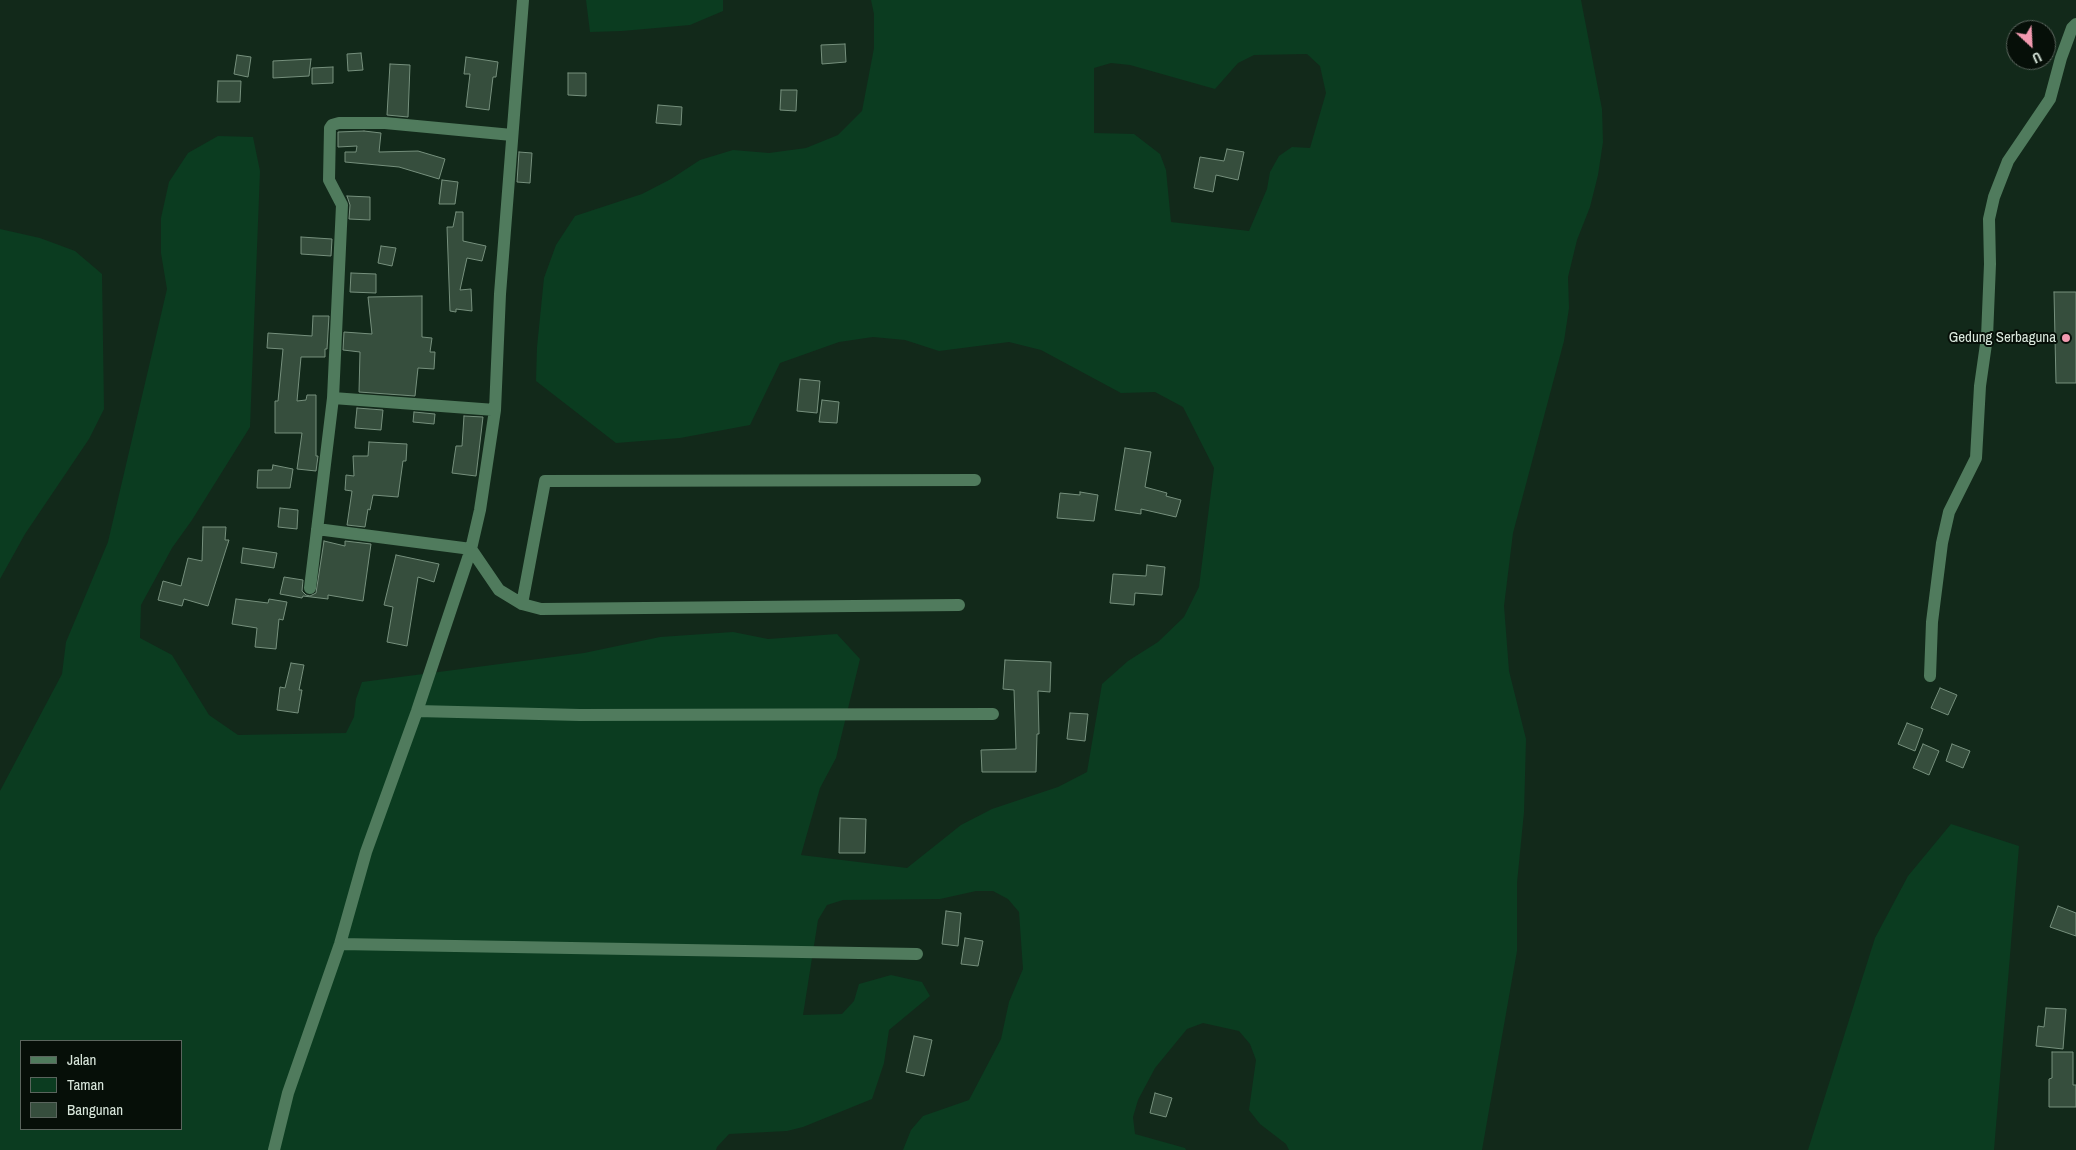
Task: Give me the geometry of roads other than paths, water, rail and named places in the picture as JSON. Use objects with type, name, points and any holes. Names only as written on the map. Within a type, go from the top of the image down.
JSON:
[{"type":"street","points":[[274,1150],[288,1093],[340,944],[366,852],[417,711],[471,549],[480,510],[495,410],[500,294],[523,0]]},
{"type":"street","points":[[1930,676],[1932,622],[1942,543],[1950,512],[1976,458],[1980,386],[1987,337],[1990,264],[1989,219],[1994,197],[2008,161],[2050,99],[2061,58],[2072,28],[2076,24]]},
{"type":"street","points":[[310,588],[333,398],[342,205],[329,180],[330,128],[332,125],[340,122],[385,123],[512,135]]},
{"type":"street","points":[[333,398],[495,410]]},
{"type":"street","points":[[522,604],[545,481],[975,480]]},
{"type":"street","points":[[317,529],[471,549],[499,590],[522,604],[541,609],[959,605]]},
{"type":"street","points":[[417,711],[580,715],[993,714]]},
{"type":"street","points":[[340,944],[917,954]]},
{"type":"place","name":"Gedung Serbaguna","points":[[2066,338]]}]
